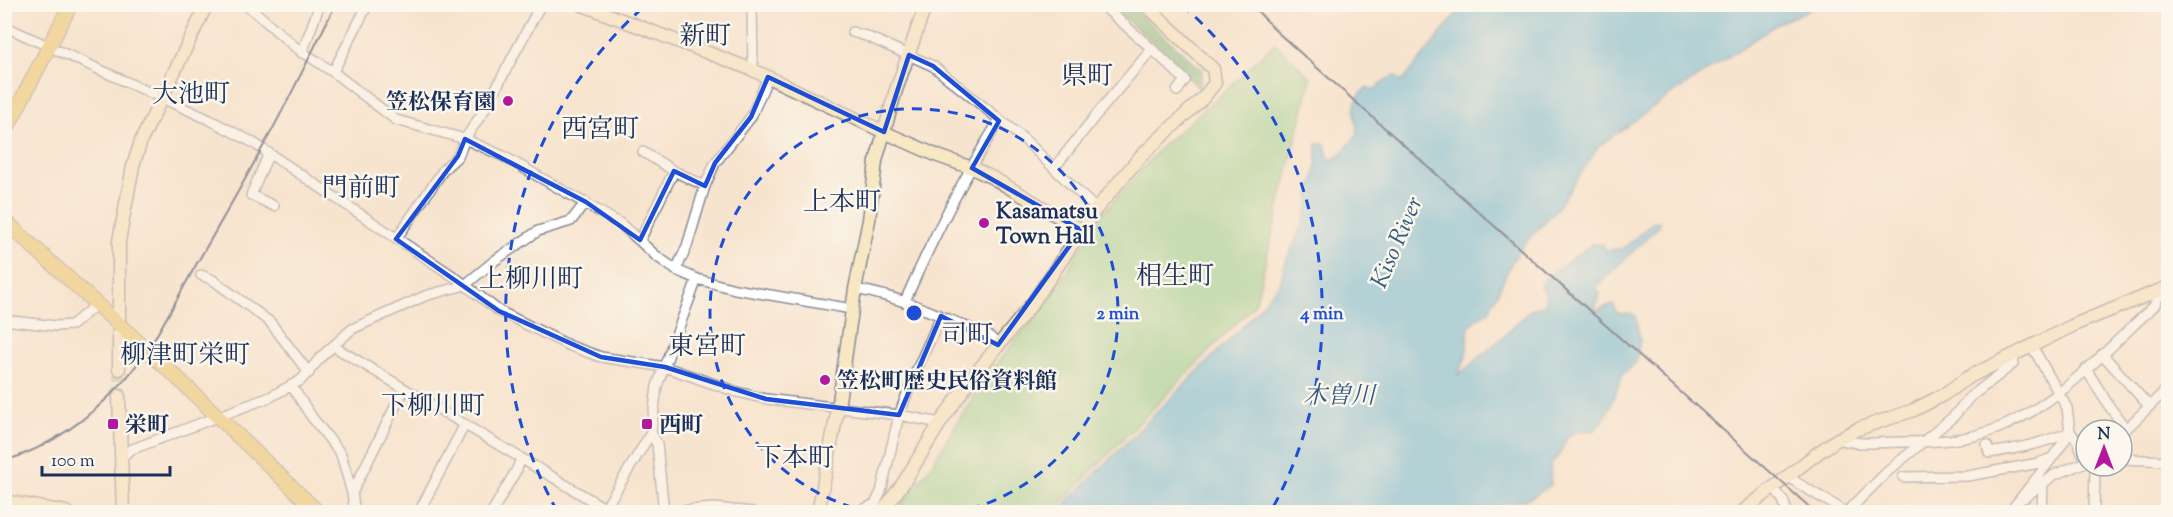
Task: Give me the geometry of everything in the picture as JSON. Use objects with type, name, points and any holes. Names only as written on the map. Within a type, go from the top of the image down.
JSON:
[{"type":"main road","points":[[4,134],[71,4]]},
{"type":"main road","points":[[4,220],[119,324],[314,509]]},
{"type":"street","points":[[119,369],[119,241],[133,166],[141,141],[207,4]]},
{"type":"street","points":[[246,4],[302,53],[333,72],[396,120],[465,139],[503,156],[621,224],[655,255],[676,270],[697,279],[735,289],[852,309]]},
{"type":"street","points":[[302,53],[320,4]]},
{"type":"street","points":[[333,72],[368,4]]},
{"type":"street","points":[[396,239],[444,169],[458,156],[465,139],[485,109],[541,4]]},
{"type":"street","points":[[580,4],[753,70],[884,132],[972,168],[1081,230]]},
{"type":"street","points":[[752,4],[753,70]]},
{"type":"street","points":[[818,513],[838,408],[855,289],[869,220],[876,160],[926,4]]},
{"type":"street","points":[[1101,4],[1185,80],[1177,91]]},
{"type":"street","points":[[882,513],[940,423],[998,345],[1032,304],[1096,209],[1140,157],[1204,97],[1215,83],[1214,69],[1145,4]]},
{"type":"street","points":[[4,26],[162,98],[220,126],[268,153],[465,285],[499,311],[570,346],[601,357],[665,367],[737,392],[766,399],[899,415],[940,423]]},
{"type":"street","points":[[852,32],[933,66],[1025,140],[1096,209]]},
{"type":"street","points":[[1055,168],[1152,49]]},
{"type":"street","points":[[676,270],[687,246],[705,186],[715,163],[752,117],[768,77]]},
{"type":"street","points":[[905,301],[922,262],[979,152],[999,121]]},
{"type":"street","points":[[643,152],[705,186]]},
{"type":"street","points":[[268,153],[250,195],[274,206]]},
{"type":"street","points":[[640,240],[674,171]]},
{"type":"street","points":[[121,458],[130,450],[270,397],[301,380],[352,329],[425,296],[465,285],[494,261],[538,231],[572,221],[586,202]]},
{"type":"street","points":[[201,274],[213,280],[270,322],[309,373]]},
{"type":"street","points":[[333,346],[521,458],[606,512],[651,433],[657,386],[697,279]]},
{"type":"street","points":[[1742,513],[1838,440],[1858,429],[1914,410],[1943,395],[1967,378],[2076,324],[2165,288]]},
{"type":"street","points":[[1838,440],[1854,444],[1923,442],[1960,438],[1997,429],[2041,406],[2058,393],[2154,306],[2165,288]]},
{"type":"street","points":[[855,289],[905,301],[990,337],[998,345]]},
{"type":"street","points":[[4,320],[56,326],[72,325],[97,304]]},
{"type":"street","points":[[858,513],[875,504],[881,492],[899,415],[914,375],[941,316]]},
{"type":"street","points":[[2032,346],[2067,408],[2070,432],[2074,437]]},
{"type":"street","points":[[1788,477],[1801,488],[1835,505],[1845,513],[1887,472],[1954,416],[1970,398],[2013,364],[2015,354]]},
{"type":"street","points":[[2102,354],[2150,406]]},
{"type":"street","points":[[2086,369],[2116,418]]},
{"type":"street","points":[[291,385],[341,454],[352,493],[354,513]]},
{"type":"street","points":[[2134,421],[2169,388]]},
{"type":"street","points":[[352,493],[404,389]]},
{"type":"street","points":[[119,396],[123,513]]},
{"type":"street","points":[[419,513],[465,424]]},
{"type":"street","points":[[1987,445],[1989,453],[2041,443],[2070,432]]},
{"type":"street","points":[[2010,512],[2070,432]]},
{"type":"street","points":[[651,433],[657,444],[664,513],[714,508],[753,513]]},
{"type":"street","points":[[492,513],[521,458]]},
{"type":"street","points":[[1903,477],[1968,476],[2050,459]]},
{"type":"street","points":[[2134,460],[2169,461]]},
{"type":"street","points":[[2010,512],[2023,498],[2054,475],[2074,466]]},
{"type":"street","points":[[2094,513],[2095,478]]},
{"type":"street","points":[[2042,513],[2043,483]]},
{"type":"street","points":[[1774,489],[1783,500],[1787,513]]},
{"type":"street","points":[[4,501],[66,513]]},
{"type":"street","points":[[286,513],[314,509]]},
{"type":"highlighted area","points":[[909,55],[933,66],[999,121],[972,168],[1081,230],[998,345],[941,316],[899,415],[766,399],[665,367],[601,357],[499,311],[396,239],[458,156],[465,139],[586,202],[640,240],[674,171],[705,186],[715,163],[751,117],[768,77],[884,132]]},
{"type":"green space","points":[[1109,5],[1129,5],[1202,70],[1199,88],[1148,38]]},
{"type":"green space","points":[[1275,43],[1311,78],[1255,304],[1052,512],[896,512],[931,466],[985,377],[1046,304],[1103,213],[1163,145],[1223,93]]},
{"type":"water","name":"木曽川","points":[[1464,5],[1820,5],[1779,23],[1599,146],[1556,210],[1525,243],[1512,261],[1489,312],[1476,319],[1469,327],[1466,357],[1457,376],[1504,336],[1529,311],[1537,307],[1544,307],[1546,294],[1541,286],[1542,281],[1592,244],[1602,244],[1606,250],[1623,249],[1652,223],[1659,221],[1660,225],[1596,287],[1600,293],[1594,311],[1613,304],[1617,313],[1635,315],[1640,340],[1636,362],[1623,374],[1608,413],[1595,430],[1576,432],[1568,436],[1559,455],[1550,465],[1551,485],[1525,500],[1501,505],[1494,512],[1057,512],[1247,322],[1280,283],[1286,262],[1306,215],[1317,165],[1317,144],[1325,144],[1329,160],[1340,156],[1358,133],[1355,103],[1361,93],[1366,88],[1374,89],[1394,75],[1402,82]]},
{"type":"waterway","points":[[2016,511],[2027,501]]},
{"type":"tunnel","points":[[119,369],[119,396]]},
{"type":"railway","points":[[4,461],[53,440],[82,420],[109,397],[143,357],[271,132],[336,4]]},
{"type":"railway","points":[[1251,4],[1276,31],[1815,512]]},
{"type":"place","name":"笠松保育園","points":[[508,101]]},
{"type":"place","name":"Kasamatsu Town Hall","points":[[984,223]]},
{"type":"place","name":"笠松町歴史民俗資料館","points":[[825,380]]},
{"type":"place","name":"栄町","points":[[113,424]]},
{"type":"place","name":"西町","points":[[647,424]]},
{"type":"district","name":"新町","points":[[705,35]]},
{"type":"district","name":"県町","points":[[1087,75]]},
{"type":"district","name":"大池町","points":[[191,93]]},
{"type":"district","name":"西宮町","points":[[600,128]]},
{"type":"district","name":"門前町","points":[[361,187]]},
{"type":"district","name":"上本町","points":[[842,201]]},
{"type":"district","name":"相生町","points":[[1175,275]]},
{"type":"district","name":"上柳川町","points":[[531,278]]},
{"type":"district","name":"司町","points":[[967,334]]},
{"type":"district","name":"東宮町","points":[[707,345]]},
{"type":"district","name":"柳津町栄町","points":[[185,354]]},
{"type":"district","name":"下柳川町","points":[[433,405]]},
{"type":"district","name":"下本町","points":[[795,457]]},
{"type":"water label","name":"Kiso River","points":[[1396,242]]}]
